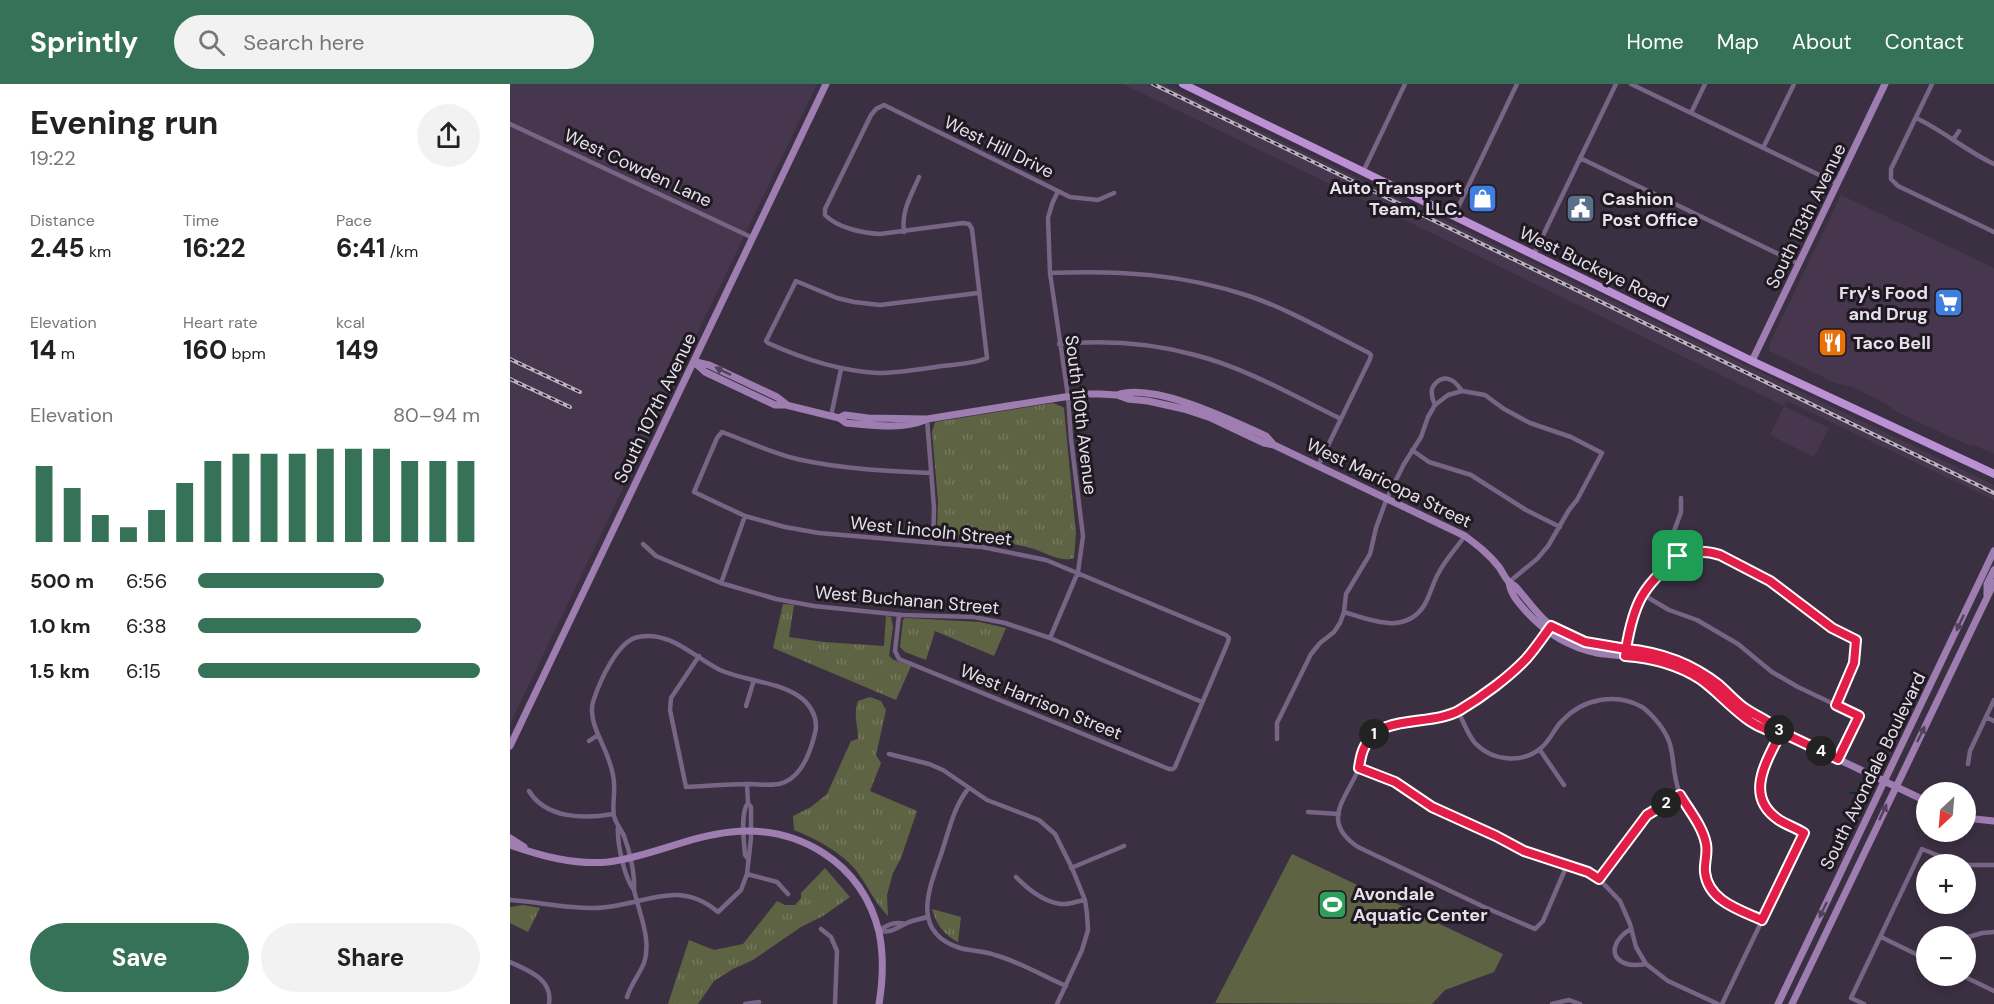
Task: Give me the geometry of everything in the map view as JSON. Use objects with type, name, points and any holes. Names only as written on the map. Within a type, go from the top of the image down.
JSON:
[{"type":"main road","name":"West Buckeye Road","points":[[1184,84],[1752,361],[1994,474]]},
{"type":"street","name":"South 107th Avenue","points":[[510,746],[826,84]]},
{"type":"street","points":[[1363,172],[1405,84]]},
{"type":"street","points":[[1454,216],[1517,84]]},
{"type":"street","points":[[1534,254],[1616,84]]},
{"type":"street","points":[[1631,84],[1838,184]]},
{"type":"street","points":[[1691,113],[1705,84]]},
{"type":"street","points":[[1763,148],[1794,84]]},
{"type":"street","name":"South 113th Avenue","points":[[1752,361],[1886,84]]},
{"type":"street","points":[[1932,84],[1892,169],[1891,179],[1898,186],[1994,232]]},
{"type":"street","name":"West Hill Drive","points":[[904,232],[868,233],[844,226],[825,215],[825,209],[876,109],[884,105],[1070,197],[1098,200],[1114,193]]},
{"type":"street","points":[[1916,118],[1931,125],[1968,151],[1994,164]]},
{"type":"street","name":"West Cowden Lane","points":[[510,123],[753,238]]},
{"type":"street","points":[[1953,140],[1959,131]]},
{"type":"street","points":[[1580,158],[1799,264]]},
{"type":"street","points":[[919,177],[904,210],[902,221],[904,232],[969,224],[972,229],[987,358],[911,371],[880,373],[841,369],[793,354],[766,340],[796,281],[837,298],[880,305],[978,293]]},
{"type":"street","name":"South 110th Avenue","points":[[1050,638],[1078,572],[1083,536],[1068,396],[1050,273],[1048,218],[1058,191]]},
{"type":"street","points":[[1050,273],[1128,272],[1173,277],[1213,286],[1251,297],[1371,355],[1318,466]]},
{"type":"street","points":[[1059,344],[1092,341],[1122,343],[1195,355],[1262,381],[1341,419]]},
{"type":"street","name":"West Maricopa Street","points":[[694,362],[705,372],[775,405],[786,405],[839,418],[845,415],[868,418],[927,419],[1083,394],[1117,395],[1192,412],[1264,443],[1274,445],[1465,536],[1498,566],[1549,628],[1585,642],[1625,652],[1659,654],[1694,668],[1720,686],[1742,706],[1776,726],[1781,732],[1916,796]]},
{"type":"street","points":[[831,417],[841,369]]},
{"type":"street","points":[[1435,405],[1431,394],[1433,387],[1440,380],[1451,379],[1462,390]]},
{"type":"street","points":[[1277,739],[1277,723],[1311,654],[1334,632],[1344,612],[1346,594],[1370,554],[1376,528],[1387,498],[1421,437],[1428,417],[1435,405],[1448,395],[1462,390],[1485,395],[1504,410],[1530,423],[1571,437],[1602,453],[1560,527],[1538,559],[1509,582]]},
{"type":"street","points":[[927,419],[934,508],[933,543]]},
{"type":"street","name":"West Lincoln Street","points":[[931,473],[849,468],[795,459],[722,432],[717,438],[694,492],[745,516],[785,527],[819,533],[982,547],[1020,553],[1078,572],[1226,634],[1229,638],[1202,702]]},
{"type":"street","points":[[1412,450],[1429,462],[1471,475],[1526,510],[1560,527]]},
{"type":"street","points":[[1678,556],[1674,548],[1673,534],[1681,512],[1681,498]]},
{"type":"street","points":[[721,583],[745,516]]},
{"type":"street","points":[[1344,612],[1384,624],[1400,622],[1413,617],[1424,606],[1438,573],[1465,536]]},
{"type":"street","name":"West Buchanan Street","points":[[643,544],[656,556],[721,583],[783,600],[898,615],[974,617],[1005,622],[1050,638],[1202,702]]},
{"type":"street","points":[[1625,652],[1635,607],[1642,594],[1662,571],[1678,556],[1694,551],[1712,552],[1782,589],[1832,628],[1856,640],[1854,663],[1836,705]]},
{"type":"street","name":"South Avondale Boulevard","points":[[1778,1004],[1993,555]]},
{"type":"street","points":[[1987,597],[1988,584],[1994,570]]},
{"type":"street","name":"South Avondale Boulevard","points":[[1792,1004],[1994,583]]},
{"type":"street","points":[[1642,594],[1669,610],[1697,620],[1738,644],[1772,672],[1859,716],[1838,759]]},
{"type":"street","name":"West Harrison Street","points":[[898,615],[895,651],[899,659],[1173,770],[1202,702]]},
{"type":"street","points":[[1549,628],[1528,657],[1514,671],[1458,711],[1440,718],[1393,724],[1384,727],[1369,739],[1364,746],[1359,768],[1340,802],[1339,814],[1341,831],[1350,842],[1358,847],[1535,929],[1543,921],[1567,865]]},
{"type":"street","points":[[627,997],[642,967],[646,947],[637,901],[629,883],[626,858],[617,838],[614,782],[608,758],[591,714],[598,689],[613,658],[623,645],[636,637],[657,636],[687,649],[699,656],[719,669],[772,684],[796,695],[809,704],[817,724],[812,745],[801,769],[786,782],[772,785],[686,787],[670,710],[671,698],[699,656]]},
{"type":"street","points":[[746,706],[754,680]]},
{"type":"street","points":[[1458,711],[1474,742],[1486,752],[1508,759],[1525,758],[1540,750],[1551,739],[1562,720],[1580,707],[1598,700],[1628,700],[1645,708],[1664,729],[1673,748],[1674,772],[1680,795],[1702,833],[1706,845],[1705,871],[1713,892],[1721,901],[1762,920]]},
{"type":"street","points":[[1968,764],[1970,751],[1994,700]]},
{"type":"street","points":[[1986,717],[1994,721]]},
{"type":"street","points":[[1359,768],[1395,782],[1432,807],[1524,851],[1588,872],[1599,879],[1620,901],[1636,947],[1647,964],[1668,981],[1720,1004],[1804,833],[1778,819],[1763,804],[1761,796],[1762,771],[1781,732]]},
{"type":"street","points":[[589,741],[598,735]]},
{"type":"street","points":[[1540,750],[1564,785]]},
{"type":"street","points":[[889,754],[943,770],[987,800],[1039,820],[1055,834],[1071,868],[1088,914],[1087,938],[1057,1004]]},
{"type":"street","points":[[510,900],[531,901],[561,907],[595,908],[621,906],[677,894],[690,895],[706,902],[718,912],[741,890],[747,874],[748,859],[744,855],[747,831],[744,807],[748,803],[747,784]]},
{"type":"street","points":[[968,789],[952,821],[927,900],[927,914],[938,935],[948,944],[963,949],[992,953],[1066,986]]},
{"type":"street","points":[[529,791],[534,801],[566,815],[580,817],[614,814]]},
{"type":"street","points":[[1599,879],[1647,815],[1680,795]]},
{"type":"street","points":[[1308,812],[1339,814]]},
{"type":"street","points":[[1976,819],[1994,821]]},
{"type":"street","points":[[510,845],[574,862],[607,862],[705,836],[747,831],[785,835],[820,849],[859,889],[879,931],[883,958],[879,1004]]},
{"type":"street","points":[[510,838],[531,851]]},
{"type":"street","points":[[1071,868],[1124,846]]},
{"type":"street","points":[[1920,854],[1922,849],[1934,854]]},
{"type":"street","points":[[1864,1004],[1851,998],[1916,862]]},
{"type":"street","points":[[1976,866],[1994,865]]},
{"type":"street","points":[[747,874],[777,882],[788,894]]},
{"type":"street","points":[[1016,877],[1027,888],[1047,900],[1063,904],[1084,900]]},
{"type":"street","points":[[879,931],[887,932],[901,928],[904,924],[927,914]]},
{"type":"street","points":[[821,929],[831,937],[837,951],[835,1004]]},
{"type":"street","points":[[1631,929],[1619,936],[1615,953],[1622,962],[1628,965],[1647,964]]},
{"type":"street","points":[[1976,935],[1994,932]]},
{"type":"street","points":[[1881,937],[1916,953]]},
{"type":"street","points":[[510,962],[545,983],[550,996],[549,1004]]},
{"type":"street","points":[[1976,982],[1994,991]]},
{"type":"street","points":[[1552,1004],[1569,1000],[1581,1004]]},
{"type":"street","points":[[745,1004],[759,1002]]},
{"type":"shaded area","points":[[510,84],[817,84],[510,724]]},
{"type":"shaded area","points":[[1123,84],[1163,84],[1994,485],[1994,500],[1787,401],[1784,406]]},
{"type":"shaded area","points":[[1841,195],[1994,268],[1994,454],[1966,444],[1901,414],[1852,387],[1835,383],[1770,351],[1769,345]]},
{"type":"shaded area","points":[[1784,406],[1829,428],[1814,457],[1770,435]]},
{"type":"green space","points":[[1053,403],[1064,409],[1076,534],[1074,558],[1060,558],[1023,546],[941,536],[937,533],[938,501],[932,432],[935,422]]},
{"type":"green space","points":[[783,604],[794,605],[789,637],[824,642],[884,646],[886,616],[891,617],[893,627],[889,656],[911,666],[896,700],[773,648]]},
{"type":"green space","points":[[905,618],[980,622],[1006,628],[994,656],[935,631],[926,660],[905,652],[900,647]]},
{"type":"green space","points":[[870,697],[881,701],[886,710],[876,755],[881,763],[870,791],[917,811],[901,858],[893,873],[887,895],[888,916],[849,863],[827,846],[794,830],[793,816],[811,807],[827,794],[851,741],[858,739],[856,716],[858,701]]},
{"type":"green space","name":"Avondale Aquatic Center","points":[[1292,854],[1503,954],[1494,972],[1445,990],[1432,1004],[1215,1003]]},
{"type":"green space","points":[[825,868],[850,897],[753,960],[714,981],[698,1004],[668,1004],[689,940],[714,950],[743,944],[777,901],[785,905],[795,905],[801,898],[801,893]]},
{"type":"green space","points":[[523,905],[540,908],[528,932],[510,923],[510,907]]},
{"type":"green space","points":[[932,909],[961,917],[958,942],[941,928]]},
{"type":"waterway","points":[[1850,793],[1858,793],[1869,798]]},
{"type":"railway","points":[[1153,84],[1994,493]]},
{"type":"railway","points":[[510,359],[580,392]]},
{"type":"railway","points":[[510,379],[570,407]]},
{"type":"place","name":"Auto Transport Team, LLC.","points":[[1483,198]]},
{"type":"place","name":"Cashion Post Office","points":[[1581,209]]},
{"type":"place","name":"Fry's Food and Drug","points":[[1949,303]]},
{"type":"place","name":"Taco Bell","points":[[1832,343]]},
{"type":"place","name":"Avondale Aquatic Center","points":[[1332,904]]},
{"type":"route","points":[[1678,556],[1642,594],[1630,622],[1626,649],[1602,647],[1577,640],[1551,626],[1528,657],[1514,671],[1458,711],[1440,718],[1393,724],[1375,733],[1364,746],[1359,768],[1395,782],[1432,807],[1524,851],[1588,872],[1599,879],[1647,815],[1680,795],[1702,833],[1706,845],[1705,871],[1713,892],[1721,901],[1762,920],[1804,833],[1778,819],[1763,804],[1760,789],[1762,771],[1781,732],[1776,726],[1755,716],[1720,686],[1694,668],[1659,654],[1626,649],[1625,656],[1673,665],[1693,675],[1716,691],[1741,714],[1759,725],[1773,732],[1781,732],[1838,759],[1859,716],[1836,705],[1854,663],[1856,640],[1832,628],[1770,581],[1720,555],[1694,551],[1678,556]]}]
